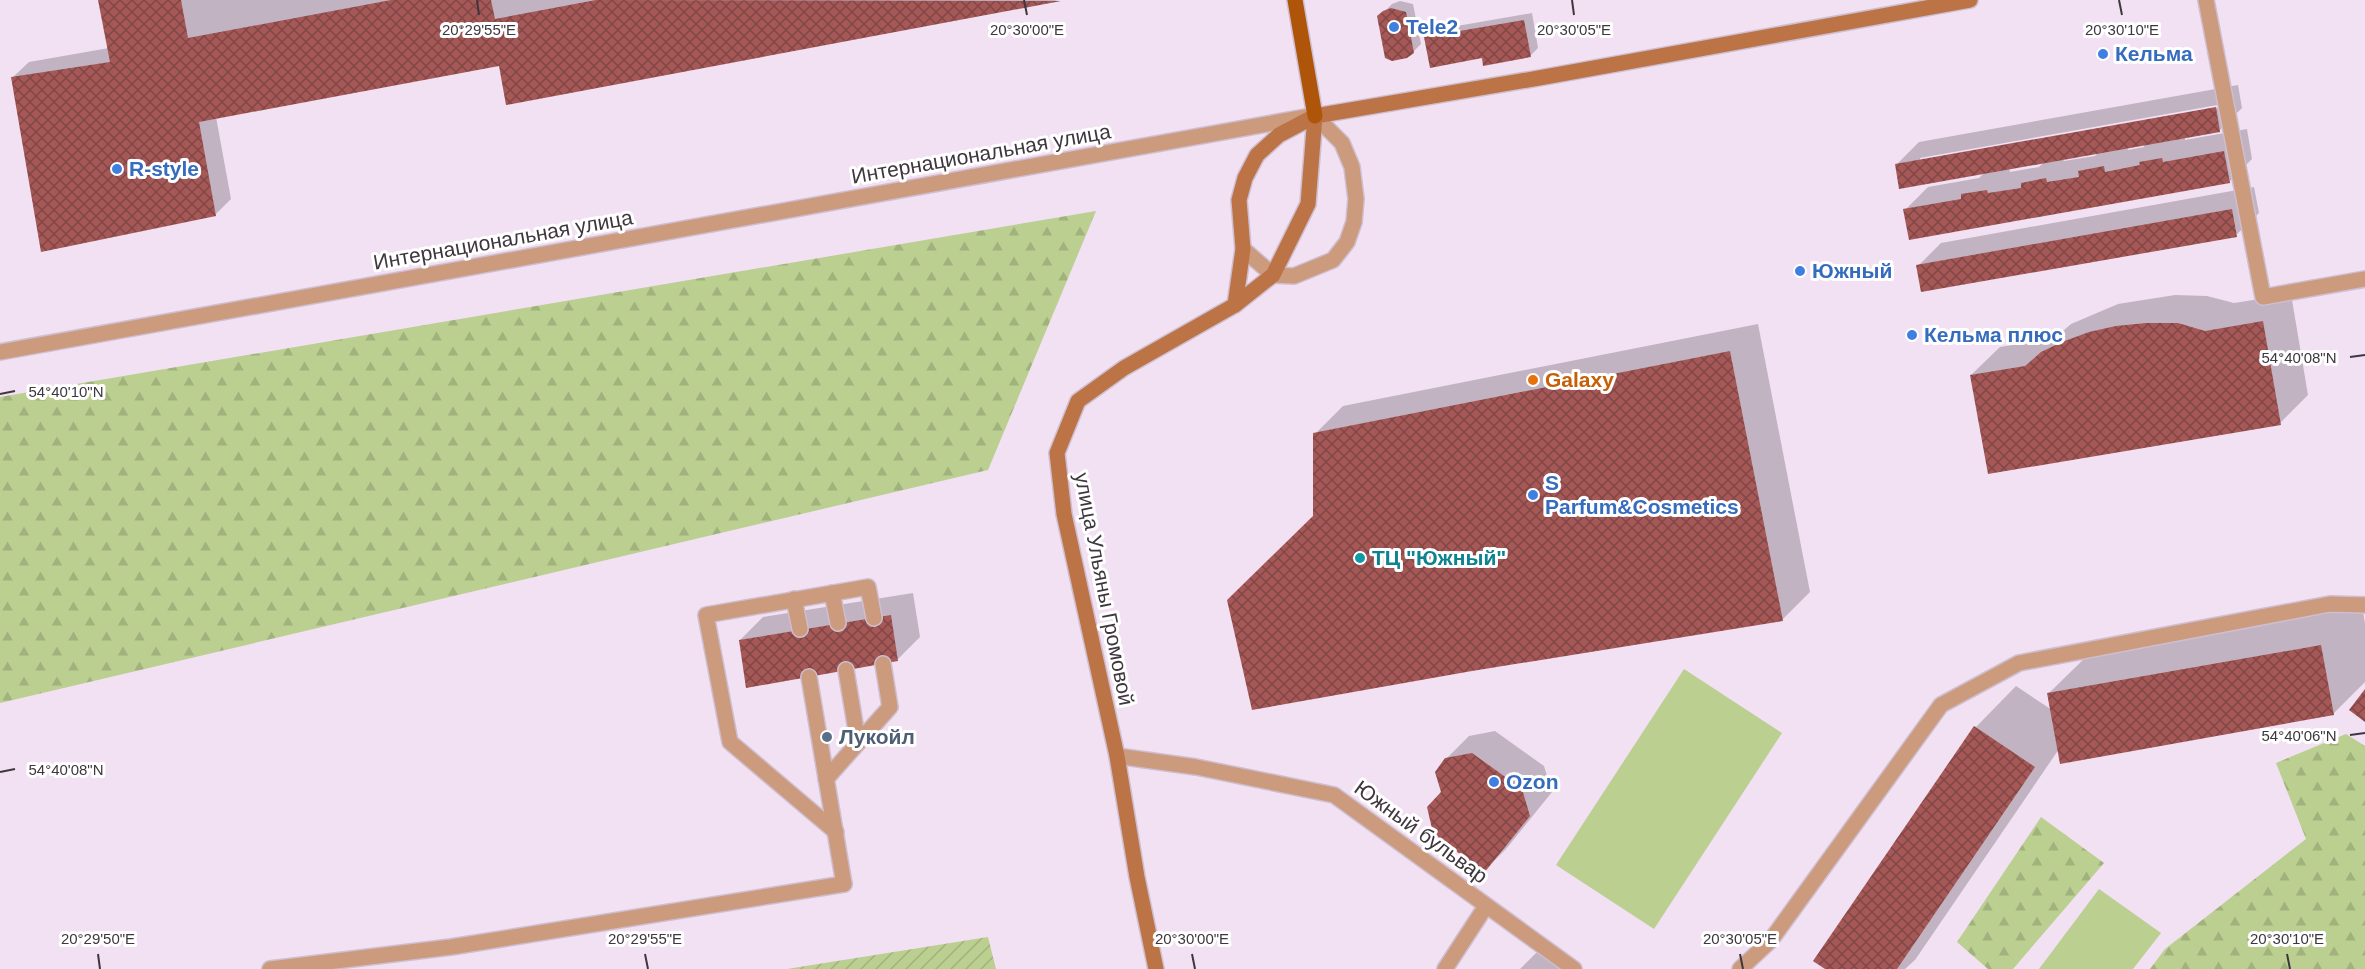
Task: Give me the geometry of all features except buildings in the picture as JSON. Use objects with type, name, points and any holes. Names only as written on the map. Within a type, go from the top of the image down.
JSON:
[{"type":"main road","name":"улица Ульяны Громовой","points":[[1156,969],[1137,877],[1117,756],[1064,514],[1057,453],[1078,401],[1124,368],[1235,305],[1273,275],[1308,204],[1315,116],[1295,0]]},
{"type":"main road","name":"Интернациональная улица","points":[[1315,116],[1970,0]]},
{"type":"main road","points":[[1235,305],[1244,249],[1239,200],[1245,178],[1257,155],[1279,135],[1315,116]]},
{"type":"street","points":[[2206,0],[2263,297],[2365,279]]},
{"type":"street","points":[[1244,249],[1273,275],[1294,276],[1333,260],[1347,242],[1354,222],[1356,200],[1352,167],[1342,143],[1315,116]]},
{"type":"street","name":"Интернациональная улица","points":[[0,352],[1315,116]]},
{"type":"street","points":[[836,832],[730,742],[706,615],[868,587],[874,618]]},
{"type":"street","points":[[832,593],[838,623]]},
{"type":"street","points":[[794,599],[800,629]]},
{"type":"street","points":[[1740,969],[1771,940],[1941,705],[2019,663],[2330,604],[2365,605]]},
{"type":"street","points":[[826,779],[890,707],[883,664]]},
{"type":"street","points":[[846,670],[858,742]]},
{"type":"street","points":[[270,969],[451,947],[844,884],[808,677]]},
{"type":"street","name":"Южный бульвар","points":[[1117,756],[1196,767],[1334,795],[1574,969]]},
{"type":"street","points":[[1445,969],[1486,906]]},
{"type":"green space","points":[[1096,211],[988,470],[0,703],[0,397]]},
{"type":"green space","points":[[1684,669],[1782,733],[1654,929],[1556,865]]},
{"type":"green space","points":[[2346,734],[2365,746],[2365,969],[2150,969],[2165,949],[2306,839],[2276,763]]},
{"type":"green space","points":[[2041,817],[2104,863],[2013,969],[1988,969],[1957,942]]},
{"type":"green space","points":[[2099,889],[2161,933],[2133,969],[2039,969]]},
{"type":"green space","points":[[988,937],[996,969],[787,969]]},
{"type":"place","name":"Tele2","points":[[1394,27]]},
{"type":"place","name":"Кельма","points":[[2103,54]]},
{"type":"place","name":"R-style","points":[[117,169]]},
{"type":"place","name":"Южный","points":[[1800,271]]},
{"type":"place","name":"Кельма плюс","points":[[1912,335]]},
{"type":"place","name":"Galaxy","points":[[1533,380]]},
{"type":"place","name":"S Parfum&Cosmetics","points":[[1533,495]]},
{"type":"place","name":"ТЦ \"Южный\"","points":[[1360,558]]},
{"type":"place","name":"Лукойл","points":[[827,737]]},
{"type":"place","name":"Ozon","points":[[1494,782]]}]
